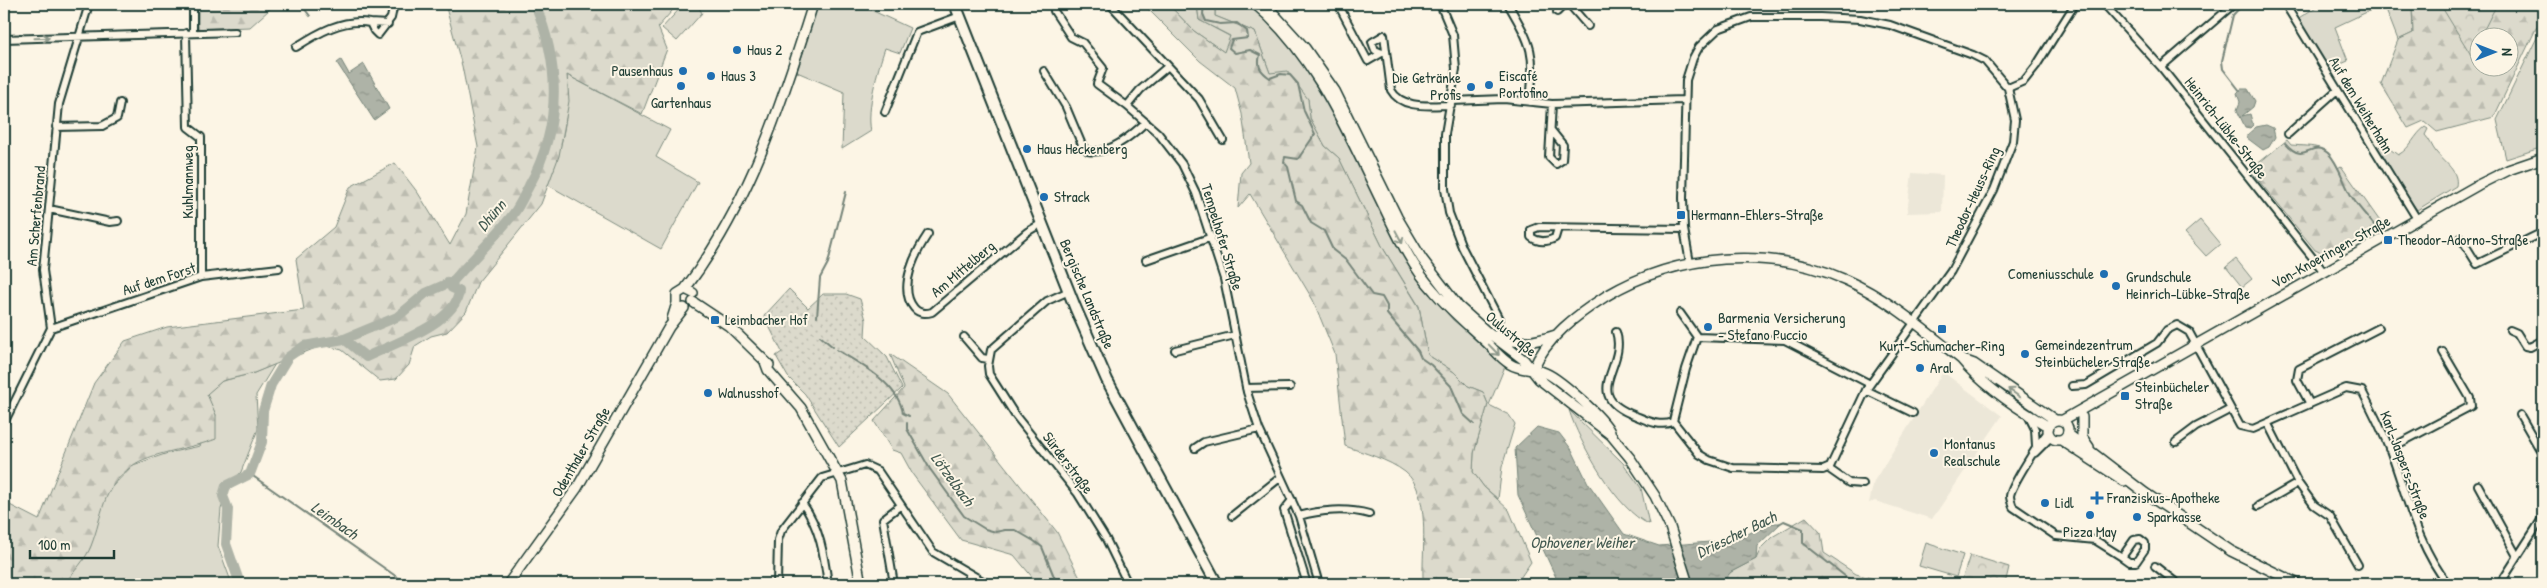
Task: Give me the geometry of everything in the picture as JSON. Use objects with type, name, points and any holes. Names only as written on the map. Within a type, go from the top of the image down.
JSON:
[{"type":"main road","points":[[813,4],[786,87],[752,175],[700,271],[690,295],[680,305],[677,294],[690,295],[729,326],[765,362],[768,370],[786,389],[819,438],[836,473],[837,484],[845,504],[861,584]]},
{"type":"main road","name":"Bergische Landstraße","points":[[955,4],[1069,291],[1107,380],[1217,584]]},
{"type":"main road","name":"Oulustraße","points":[[1255,4],[1281,31],[1322,84],[1396,232],[1432,290],[1496,353],[1511,365],[1533,370]]},
{"type":"main road","name":"Oulustraße","points":[[1265,4],[1305,48],[1335,91],[1397,217],[1422,260],[1451,297],[1476,323],[1524,360],[1533,370]]},
{"type":"main road","name":"Von-Knoeringen-Straße","points":[[2058,430],[2111,394],[2417,219],[2493,177],[2543,158]]},
{"type":"main road","points":[[1688,584],[1670,527],[1647,483],[1619,443],[1611,434],[1539,379],[1533,370],[1539,356],[1556,335],[1588,307],[1626,284],[1690,263],[1748,258],[1800,264],[1846,280],[1889,304],[1961,359],[1970,371],[2026,412],[2058,430],[2138,488],[2231,551],[2296,584]]},
{"type":"main road","points":[[1451,297],[1492,333],[1502,338],[1527,343],[1556,335]]},
{"type":"main road","name":"Odenthaler Straße","points":[[508,584],[578,488],[680,305]]},
{"type":"main road","points":[[1961,359],[1974,364],[2108,472],[2138,488]]},
{"type":"main road","name":"Von-Knoeringen-Straße","points":[[2058,430],[2082,417],[2111,394]]},
{"type":"main road","points":[[2082,417],[2082,437],[2099,459]]},
{"type":"street","name":"Am Scherfenbrand","points":[[51,328],[43,270],[59,101],[89,4]]},
{"type":"street","name":"Kuhlmannweg","points":[[193,4],[190,33],[188,127],[200,137],[201,277]]},
{"type":"street","points":[[370,22],[378,35],[388,24],[394,4]]},
{"type":"street","name":"Tempelhofer Straße","points":[[1054,4],[1054,11],[1071,37],[1083,43],[1104,68],[1097,84],[1146,122],[1168,146],[1186,172],[1199,199],[1224,279],[1246,388],[1259,429],[1299,516],[1320,584]]},
{"type":"street","points":[[1110,4],[1198,99],[1223,140]]},
{"type":"street","points":[[1338,4],[1368,61],[1385,53],[1392,90],[1397,97],[1411,104],[1451,104],[1504,99],[1552,104],[1684,100]]},
{"type":"street","points":[[1440,4],[1453,35],[1456,69],[1445,134],[1445,189],[1449,214],[1462,247],[1499,318]]},
{"type":"street","points":[[1508,4],[1533,52],[1530,102]]},
{"type":"street","points":[[1557,12],[1567,4],[1588,26]]},
{"type":"street","points":[[2008,88],[2024,81],[2036,66],[2075,4]]},
{"type":"street","name":"Heinrich-Lübke-Straße","points":[[2104,4],[2161,66],[2324,272]]},
{"type":"street","points":[[2161,66],[2234,4]]},
{"type":"street","name":"Auf dem Weiherhahn","points":[[2285,4],[2336,91],[2417,219]]},
{"type":"street","points":[[885,112],[917,32],[960,16]]},
{"type":"street","name":"Theodor-Heuss-Ring","points":[[1690,263],[1684,229],[1684,100],[1689,69],[1699,48],[1718,29],[1750,18],[1834,17],[1860,19],[1890,25],[1985,61],[2008,88],[2015,120],[2013,141],[1997,182],[1951,271],[1915,323]]},
{"type":"street","points":[[296,47],[323,31],[354,22],[388,24]]},
{"type":"street","points":[[4,39],[235,32]]},
{"type":"street","points":[[1127,106],[1140,90],[1167,67]]},
{"type":"street","points":[[1044,71],[1059,94],[1082,145],[1088,151],[1096,153],[1124,141],[1146,122]]},
{"type":"street","points":[[2288,134],[2336,91]]},
{"type":"street","points":[[56,127],[108,124],[117,118],[120,102]]},
{"type":"street","points":[[1551,130],[1563,145],[1562,160],[1556,164],[1549,157],[1552,104]]},
{"type":"street","points":[[49,209],[110,222],[118,221]]},
{"type":"street","name":"Am Mittelberg","points":[[928,234],[920,245],[907,287],[912,305],[918,311],[925,313],[932,312],[1026,232],[1042,223]]},
{"type":"street","points":[[1558,228],[1684,229]]},
{"type":"street","points":[[2462,238],[2477,264],[2543,232]]},
{"type":"street","points":[[1146,260],[1212,237]]},
{"type":"street","name":"Auf dem Forst","points":[[51,328],[201,277],[279,268]]},
{"type":"street","points":[[964,337],[982,358],[988,359],[991,350],[1047,301],[1069,291]]},
{"type":"street","points":[[1680,313],[1698,337]]},
{"type":"street","points":[[1829,469],[1866,390],[1915,323]]},
{"type":"street","name":"Karl-Jaspers-Straße","points":[[2072,386],[2086,384],[2157,343],[2173,326],[2184,328],[2196,345],[2240,426],[2253,429],[2268,424],[2346,388],[2362,391],[2389,450],[2419,535],[2438,573],[2448,584]]},
{"type":"street","points":[[4,423],[51,328]]},
{"type":"street","points":[[2310,404],[2296,380],[2299,369],[2379,328]]},
{"type":"street","points":[[2510,330],[2517,332],[2525,346],[2530,347],[2543,340]]},
{"type":"street","points":[[1616,332],[1618,342],[1608,389],[1611,402],[1619,410],[1657,424],[1673,422]]},
{"type":"street","points":[[1175,350],[1236,335]]},
{"type":"street","points":[[1698,337],[1785,340],[1870,384]]},
{"type":"street","points":[[1673,422],[1685,372],[1698,337]]},
{"type":"street","points":[[2389,450],[2471,406],[2470,398],[2443,352]]},
{"type":"street","name":"Sürderstraße","points":[[988,359],[991,378],[1015,415],[1078,494],[1106,539],[1128,584]]},
{"type":"street","points":[[1246,388],[1290,387]]},
{"type":"street","points":[[1866,390],[1913,413]]},
{"type":"street","points":[[2176,442],[2196,427],[2230,410]]},
{"type":"street","points":[[2026,412],[2035,429],[2035,451]]},
{"type":"street","points":[[2520,415],[2543,455]]},
{"type":"street","points":[[1673,422],[1703,458],[1723,465],[1734,468],[1829,469],[1849,483],[1863,484]]},
{"type":"street","points":[[2268,424],[2298,483],[2314,505],[2330,516],[2358,564]]},
{"type":"street","points":[[1196,448],[1204,442],[1259,429]]},
{"type":"street","points":[[2058,430],[2035,451],[2013,487],[2010,496],[2013,507],[2056,536],[2095,540],[2122,557]]},
{"type":"street","points":[[777,584],[779,536],[822,478],[856,466],[873,467],[883,477],[932,552],[988,584]]},
{"type":"street","points":[[1232,516],[1281,477]]},
{"type":"street","points":[[2258,506],[2298,483]]},
{"type":"street","points":[[2478,485],[2517,556]]},
{"type":"street","points":[[1292,500],[1284,510],[1307,584]]},
{"type":"street","points":[[802,503],[815,526],[823,553],[828,584]]},
{"type":"street","points":[[894,584],[883,518],[901,505]]},
{"type":"street","points":[[1299,516],[1327,511],[1369,514]]},
{"type":"street","points":[[2500,584],[2543,517]]},
{"type":"street","points":[[2155,566],[2178,584]]},
{"type":"street","points":[[965,584],[970,574]]},
{"type":"shaded area","points":[[1912,173],[1943,175],[1942,212],[1907,213]]},
{"type":"shaded area","name":"Montanus Realschule","points":[[1943,372],[2002,416],[1932,519],[1875,501],[1869,503],[1874,481]]},
{"type":"green space","points":[[198,4],[270,4],[269,10],[250,27],[198,29]]},
{"type":"green space","points":[[445,4],[678,4],[658,27],[667,49],[642,114],[567,75],[569,101],[559,156],[541,204],[478,282],[466,312],[447,332],[431,336],[415,346],[409,365],[396,379],[380,381],[342,350],[323,345],[254,373],[222,381],[207,394],[216,415],[216,439],[139,461],[122,475],[108,493],[89,551],[64,584],[4,584],[4,502],[39,520],[94,383],[125,341],[167,327],[304,310],[296,259],[334,227],[350,187],[395,163],[418,193],[450,245],[466,214],[478,147],[462,66]]},
{"type":"green space","points":[[684,4],[697,4],[702,13],[677,41],[662,28]]},
{"type":"green space","points":[[818,4],[858,4],[910,28],[900,53],[885,48],[871,101],[871,131],[842,149],[844,92],[797,72]]},
{"type":"green space","points":[[1143,4],[1168,4],[1194,31],[1224,52],[1230,36],[1199,20],[1197,4],[1215,4],[1215,16],[1255,32],[1270,73],[1287,71],[1308,99],[1310,118],[1325,146],[1339,158],[1383,248],[1419,307],[1428,355],[1454,372],[1468,386],[1483,392],[1488,404],[1474,453],[1473,472],[1484,487],[1509,510],[1531,562],[1516,584],[1432,584],[1423,578],[1424,537],[1422,506],[1419,493],[1413,481],[1405,472],[1391,463],[1345,446],[1335,354],[1313,300],[1250,194],[1238,208],[1241,173],[1249,163],[1242,114],[1235,88],[1200,61]]},
{"type":"green space","points":[[1168,4],[1197,4],[1199,20],[1231,37],[1224,52],[1194,31]]},
{"type":"green space","points":[[1215,4],[1250,4],[1290,46],[1324,95],[1413,270],[1427,290],[1453,320],[1506,364],[1489,405],[1509,415],[1515,424],[1502,467],[1498,499],[1484,487],[1473,472],[1474,453],[1488,404],[1483,392],[1468,386],[1454,372],[1428,355],[1419,306],[1383,248],[1339,158],[1325,146],[1310,118],[1308,99],[1270,73],[1255,32],[1215,16]]},
{"type":"green space","points":[[2321,4],[2384,4],[2335,27],[2348,61],[2327,70],[2297,19]]},
{"type":"green space","points":[[2384,4],[2412,4],[2413,33],[2398,40]]},
{"type":"green space","points":[[2412,4],[2543,4],[2543,14],[2520,62],[2520,28],[2470,28],[2470,78],[2513,78],[2494,117],[2437,132],[2424,121],[2408,128],[2381,84],[2398,40],[2413,33]]},
{"type":"green space","points":[[2440,4],[2497,4],[2485,28],[2470,28],[2470,53]]},
{"type":"green space","points":[[2543,25],[2543,147],[2506,159],[2497,120],[2517,78],[2520,78],[2520,72]]},
{"type":"green space","points":[[567,75],[670,130],[656,157],[698,182],[661,249],[548,185],[564,131],[568,89]]},
{"type":"green space","points":[[2425,127],[2428,129],[2425,135],[2453,172],[2456,186],[2417,210],[2376,149],[2383,144],[2398,155],[2406,149]]},
{"type":"green space","points":[[2287,140],[2291,145],[2319,148],[2329,155],[2338,168],[2341,166],[2384,227],[2328,256],[2315,250],[2250,170]]},
{"type":"green space","points":[[2200,220],[2220,244],[2206,256],[2185,233]]},
{"type":"green space","points":[[2236,259],[2252,279],[2242,287],[2226,267]]},
{"type":"green space","points":[[789,289],[808,308],[823,294],[846,294],[860,299],[866,320],[865,336],[887,357],[902,388],[839,447],[805,394],[788,377],[776,356],[782,352],[764,316]]},
{"type":"green space","points":[[890,354],[948,394],[1057,532],[1083,584],[1038,584],[1014,555],[961,540],[913,475],[901,453],[892,450],[874,421],[904,388]]},
{"type":"green space","points":[[275,364],[256,395],[258,429],[241,472],[230,485],[221,509],[218,546],[232,584],[64,584],[90,548],[106,493],[133,465],[168,453],[200,446],[216,415],[206,394],[222,381],[254,373]]},
{"type":"green space","points":[[1569,410],[1623,463],[1641,488],[1649,524],[1637,517],[1612,491],[1590,457]]},
{"type":"green space","points":[[1806,517],[1821,533],[1824,553],[1856,574],[1892,584],[1720,584],[1731,572],[1756,559],[1761,548],[1772,537]]},
{"type":"green space","points":[[1926,543],[1963,555],[1956,577],[1919,566]]},
{"type":"green space","points":[[1970,555],[2009,567],[2006,580],[1993,584],[1961,583]]},
{"type":"water","points":[[341,60],[349,74],[364,64],[389,109],[374,120],[337,63]]},
{"type":"water","points":[[2241,89],[2248,89],[2255,101],[2253,107],[2242,116],[2250,114],[2253,125],[2250,128],[2245,127],[2237,110],[2240,102],[2237,93]]},
{"type":"water","points":[[2266,125],[2273,128],[2275,137],[2269,147],[2263,150],[2247,138],[2247,135],[2256,127]]},
{"type":"water","name":"Ophovener Weiher","points":[[1537,427],[1559,433],[1572,450],[1588,483],[1624,534],[1659,546],[1735,540],[1771,523],[1781,523],[1757,546],[1756,559],[1731,572],[1720,584],[1559,584],[1518,495],[1515,448]]},
{"type":"waterway","points":[[301,4],[310,16]]},
{"type":"waterway","name":"Dhünn","points":[[240,584],[226,544],[228,509],[223,496],[226,486],[250,474],[262,442],[263,411],[271,385],[288,357],[304,346],[344,339],[366,357],[421,332],[435,323],[455,303],[459,291],[452,288],[453,281],[507,222],[518,207],[529,186],[540,164],[547,141],[552,119],[554,96],[550,50],[535,4]]},
{"type":"waterway","points":[[1204,4],[1203,14],[1206,21],[1220,24],[1237,23],[1247,31],[1248,38],[1232,40],[1229,48],[1235,53],[1250,50],[1260,55],[1259,65],[1262,71],[1270,78],[1281,74],[1290,75],[1298,84],[1304,111],[1315,134],[1298,159],[1285,157],[1284,162],[1288,167],[1296,201],[1302,205],[1311,223],[1324,231],[1333,250],[1347,261],[1372,295],[1382,297],[1387,306],[1387,314],[1418,351],[1421,358],[1431,365],[1451,386],[1463,414],[1474,424]]},
{"type":"waterway","points":[[2240,91],[2223,69],[2222,61],[2233,15],[2243,4]]},
{"type":"waterway","points":[[2285,143],[2298,153],[2317,148],[2328,153],[2335,162],[2349,192],[2378,230]]},
{"type":"waterway","name":"Lötzelbach","points":[[817,317],[820,278],[828,263],[846,192]]},
{"type":"waterway","name":"Dhünn","points":[[344,339],[397,317],[426,293],[453,281]]},
{"type":"waterway","name":"Lötzelbach","points":[[820,336],[833,347]]},
{"type":"waterway","name":"Lötzelbach","points":[[837,350],[867,368],[886,384],[900,403],[903,413],[909,416]]},
{"type":"waterway","name":"Lötzelbach","points":[[907,423],[907,429],[930,469],[964,516],[985,529],[996,532],[1015,530],[1034,541],[1042,547],[1057,584]]},
{"type":"waterway","name":"Leimbach","points":[[250,474],[407,584]]},
{"type":"waterway","name":"Driescher Bach","points":[[1779,524],[1784,521],[1803,529],[1803,543],[1855,584]]},
{"type":"place","name":"Haus 2","points":[[737,50]]},
{"type":"place","name":"Pausenhaus","points":[[683,71]]},
{"type":"place","name":"Haus 3","points":[[711,76]]},
{"type":"place","name":"Eiscafé Portofino","points":[[1489,85]]},
{"type":"place","name":"Gartenhaus","points":[[681,86]]},
{"type":"place","name":"Die Getränke Profis","points":[[1471,87]]},
{"type":"place","name":"Haus Heckenberg","points":[[1027,149]]},
{"type":"place","name":"Strack","points":[[1044,197]]},
{"type":"place","name":"Hermann-Ehlers-Straße","points":[[1681,215]]},
{"type":"place","name":"Theodor-Adorno-Straße","points":[[2388,240]]},
{"type":"place","name":"Comeniusschule","points":[[2104,274]]},
{"type":"place","name":"Grundschule Heinrich-Lübke-Straße","points":[[2116,286]]},
{"type":"place","name":"Leimbacher Hof","points":[[715,320]]},
{"type":"place","name":"Barmenia Versicherung - Stefano Puccio","points":[[1708,327]]},
{"type":"place","name":"Kurt-Schumacher-Ring","points":[[1942,329]]},
{"type":"place","name":"Gemeindezentrum Steinbücheler Straße","points":[[2025,354]]},
{"type":"place","name":"Aral","points":[[1920,368]]},
{"type":"place","name":"Walnusshof","points":[[708,393]]},
{"type":"place","name":"Steinbücheler Straße","points":[[2125,396]]},
{"type":"place","name":"Montanus Realschule","points":[[1934,453]]},
{"type":"place","name":"Franziskus-Apotheke","points":[[2097,498]]},
{"type":"place","name":"Lidl","points":[[2045,503]]},
{"type":"place","name":"Pizza May","points":[[2090,515]]},
{"type":"place","name":"Sparkasse","points":[[2137,517]]}]
